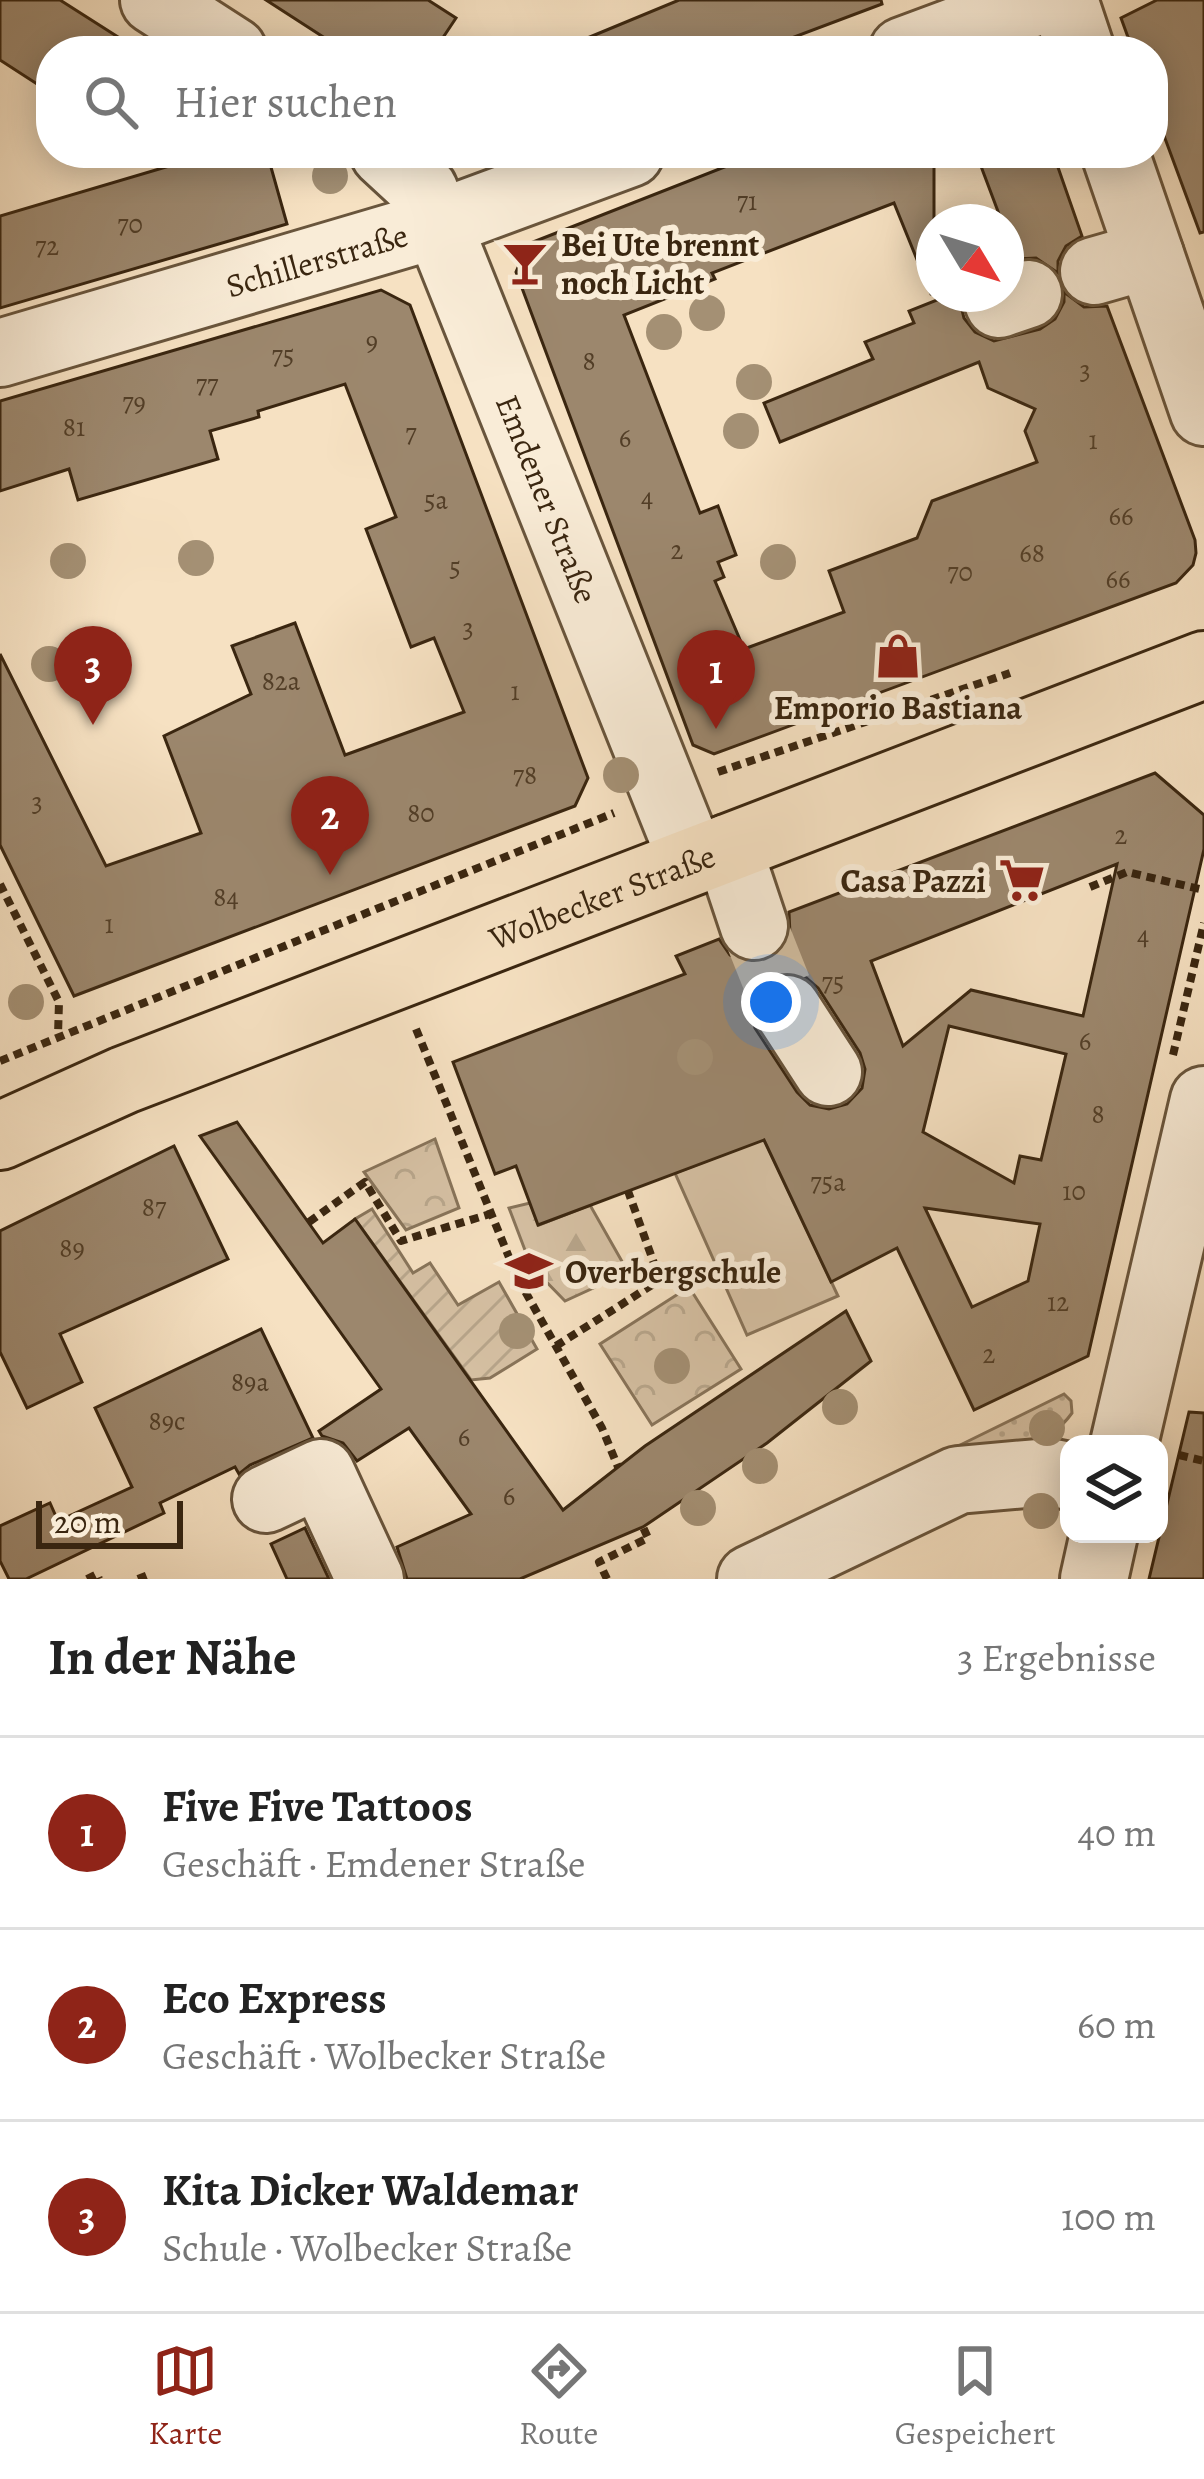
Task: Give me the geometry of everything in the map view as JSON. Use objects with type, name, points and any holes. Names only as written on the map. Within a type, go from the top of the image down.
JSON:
[{"type":"main road","name":"Wolbecker Straße","points":[[0,1136],[85,1097],[1204,665]]},
{"type":"street","points":[[154,0],[210,36]]},
{"type":"street","points":[[943,36],[1040,0]]},
{"type":"street","points":[[1064,0],[1076,36]]},
{"type":"street","name":"Emdener Straße","points":[[400,168],[424,190],[465,296],[710,854],[754,926]]},
{"type":"street","name":"Schillerstraße","points":[[0,352],[439,224],[590,168]]},
{"type":"street","points":[[1116,168],[1122,263],[1204,412]]},
{"type":"street","points":[[787,1009],[829,1072]]},
{"type":"street","points":[[1153,1435],[1204,1100]]},
{"type":"street","points":[[266,1498],[321,1473],[370,1579]]},
{"type":"street","points":[[751,1579],[958,1480],[1060,1474]]},
{"type":"street","points":[[364,1498],[403,1579]]},
{"type":"street","points":[[1094,1579],[1102,1543]]},
{"type":"path","points":[[1090,887],[1127,872],[1204,890]]},
{"type":"path","points":[[0,884],[58,1002],[58,1035],[85,1097]]},
{"type":"path","points":[[414,1022],[517,1277],[619,1467]]},
{"type":"path","points":[[0,1061],[58,1035]]},
{"type":"path","points":[[309,1222],[365,1182],[401,1241],[490,1214]]},
{"type":"path","points":[[556,1346],[660,1280],[628,1190]]},
{"type":"path","points":[[1168,1453],[1204,1461]]},
{"type":"path","points":[[607,1579],[599,1562],[648,1538],[643,1527]]},
{"type":"path","points":[[87,1579],[97,1574],[99,1579]]},
{"type":"green space","points":[[435,1139],[459,1208],[406,1230],[364,1172]]},
{"type":"green space","points":[[764,1139],[838,1296],[747,1335],[675,1173]]},
{"type":"green space","points":[[530,1203],[539,1225],[590,1205],[628,1272],[565,1301],[531,1266],[509,1208]]},
{"type":"green space","points":[[372,1209],[413,1273],[430,1263],[458,1305],[499,1282],[537,1349],[490,1378],[471,1380],[355,1219]]},
{"type":"green space","points":[[689,1287],[741,1369],[652,1425],[600,1344]]},
{"type":"green space","points":[[1064,1394],[1071,1401],[1072,1413],[1060,1427],[1033,1443],[952,1449]]},
{"type":"building","points":[[0,0],[60,0],[116,36],[36,36],[36,83],[0,60]]},
{"type":"building","points":[[266,0],[428,0],[456,18],[444,36],[322,36]]},
{"type":"building","points":[[679,0],[881,0],[882,4],[797,36],[592,36]]},
{"type":"building","points":[[1157,0],[1204,0],[1204,232],[1200,233],[1168,147],[1168,36],[1128,36],[1121,18]]},
{"type":"building","points":[[163,168],[271,168],[287,224],[0,308],[0,216]]},
{"type":"building","points":[[722,168],[934,168],[934,204],[916,204],[916,257],[894,203],[712,273],[715,279],[624,315],[700,513],[718,506],[736,555],[718,562],[724,577],[715,581],[744,649],[844,612],[829,571],[917,538],[932,501],[1037,462],[1025,431],[1035,409],[988,388],[979,362],[780,442],[764,403],[873,359],[865,342],[914,323],[909,311],[916,308],[916,312],[962,312],[975,332],[994,341],[1040,329],[1055,319],[1064,292],[1084,307],[1107,306],[1195,540],[1193,565],[1176,583],[714,754],[693,745],[516,272],[528,244]]},
{"type":"building","points":[[982,168],[1058,168],[1082,236],[1066,246],[1058,273],[1036,258],[1024,259],[1024,204],[995,204]]},
{"type":"building","points":[[381,290],[410,305],[588,778],[575,806],[74,996],[0,845],[0,654],[106,866],[201,833],[164,736],[251,694],[232,646],[295,623],[345,755],[464,712],[434,638],[411,647],[366,529],[396,517],[345,384],[210,431],[218,459],[78,500],[69,469],[0,491],[0,401]]},
{"type":"building","points":[[1155,773],[1204,815],[1204,849],[1088,1356],[974,1410],[897,1248],[831,1282],[764,1140],[538,1225],[516,1166],[495,1174],[453,1062],[685,974],[676,956],[719,939],[730,955],[745,962],[767,961],[783,950],[790,935],[789,912]],"holes":[[[1117,864],[1083,1016],[971,990],[903,1046],[871,961]],[[784,972],[803,975],[818,988],[860,1053],[865,1069],[862,1088],[847,1104],[829,1109],[810,1105],[755,1028],[750,1010],[754,991],[766,978]],[[949,1026],[1066,1054],[1041,1160],[1020,1156],[1014,1183],[923,1132]],[[925,1208],[1040,1224],[1028,1281],[972,1307]]]},
{"type":"building","points":[[237,1122],[323,1243],[355,1219],[563,1510],[645,1446],[846,1311],[871,1361],[767,1443],[643,1527],[520,1579],[407,1579],[397,1547],[471,1514],[409,1428],[357,1461],[343,1443],[319,1431],[381,1389],[200,1136]]},
{"type":"building","points":[[174,1146],[228,1259],[60,1334],[82,1382],[27,1408],[0,1352],[0,1231]]},
{"type":"building","points":[[261,1329],[313,1438],[239,1474],[235,1467],[160,1503],[164,1513],[26,1579],[9,1579],[0,1561],[0,1526],[50,1503],[58,1521],[132,1487],[95,1408]]},
{"type":"building","points":[[1189,1412],[1204,1413],[1204,1579],[1149,1579],[1158,1543],[1168,1543],[1168,1500]]},
{"type":"building","points":[[305,1528],[329,1579],[287,1579],[271,1544]]},
{"type":"tunnel","points":[[754,926],[787,1009]]},
{"type":"place","name":"Bei Ute brennt noch Licht","points":[[525,263]]},
{"type":"place","name":"Emporio Bastiana","points":[[898,656]]},
{"type":"place","name":"Kita Dicker Waldemar","points":[[93,725]]},
{"type":"place","name":"Five Five Tattoos","points":[[716,729]]},
{"type":"place","name":"Eco Express","points":[[330,875]]},
{"type":"place","name":"Casa Pazzi","points":[[1022,880]]},
{"type":"place","name":"Overbergschule","points":[[529,1271]]}]
